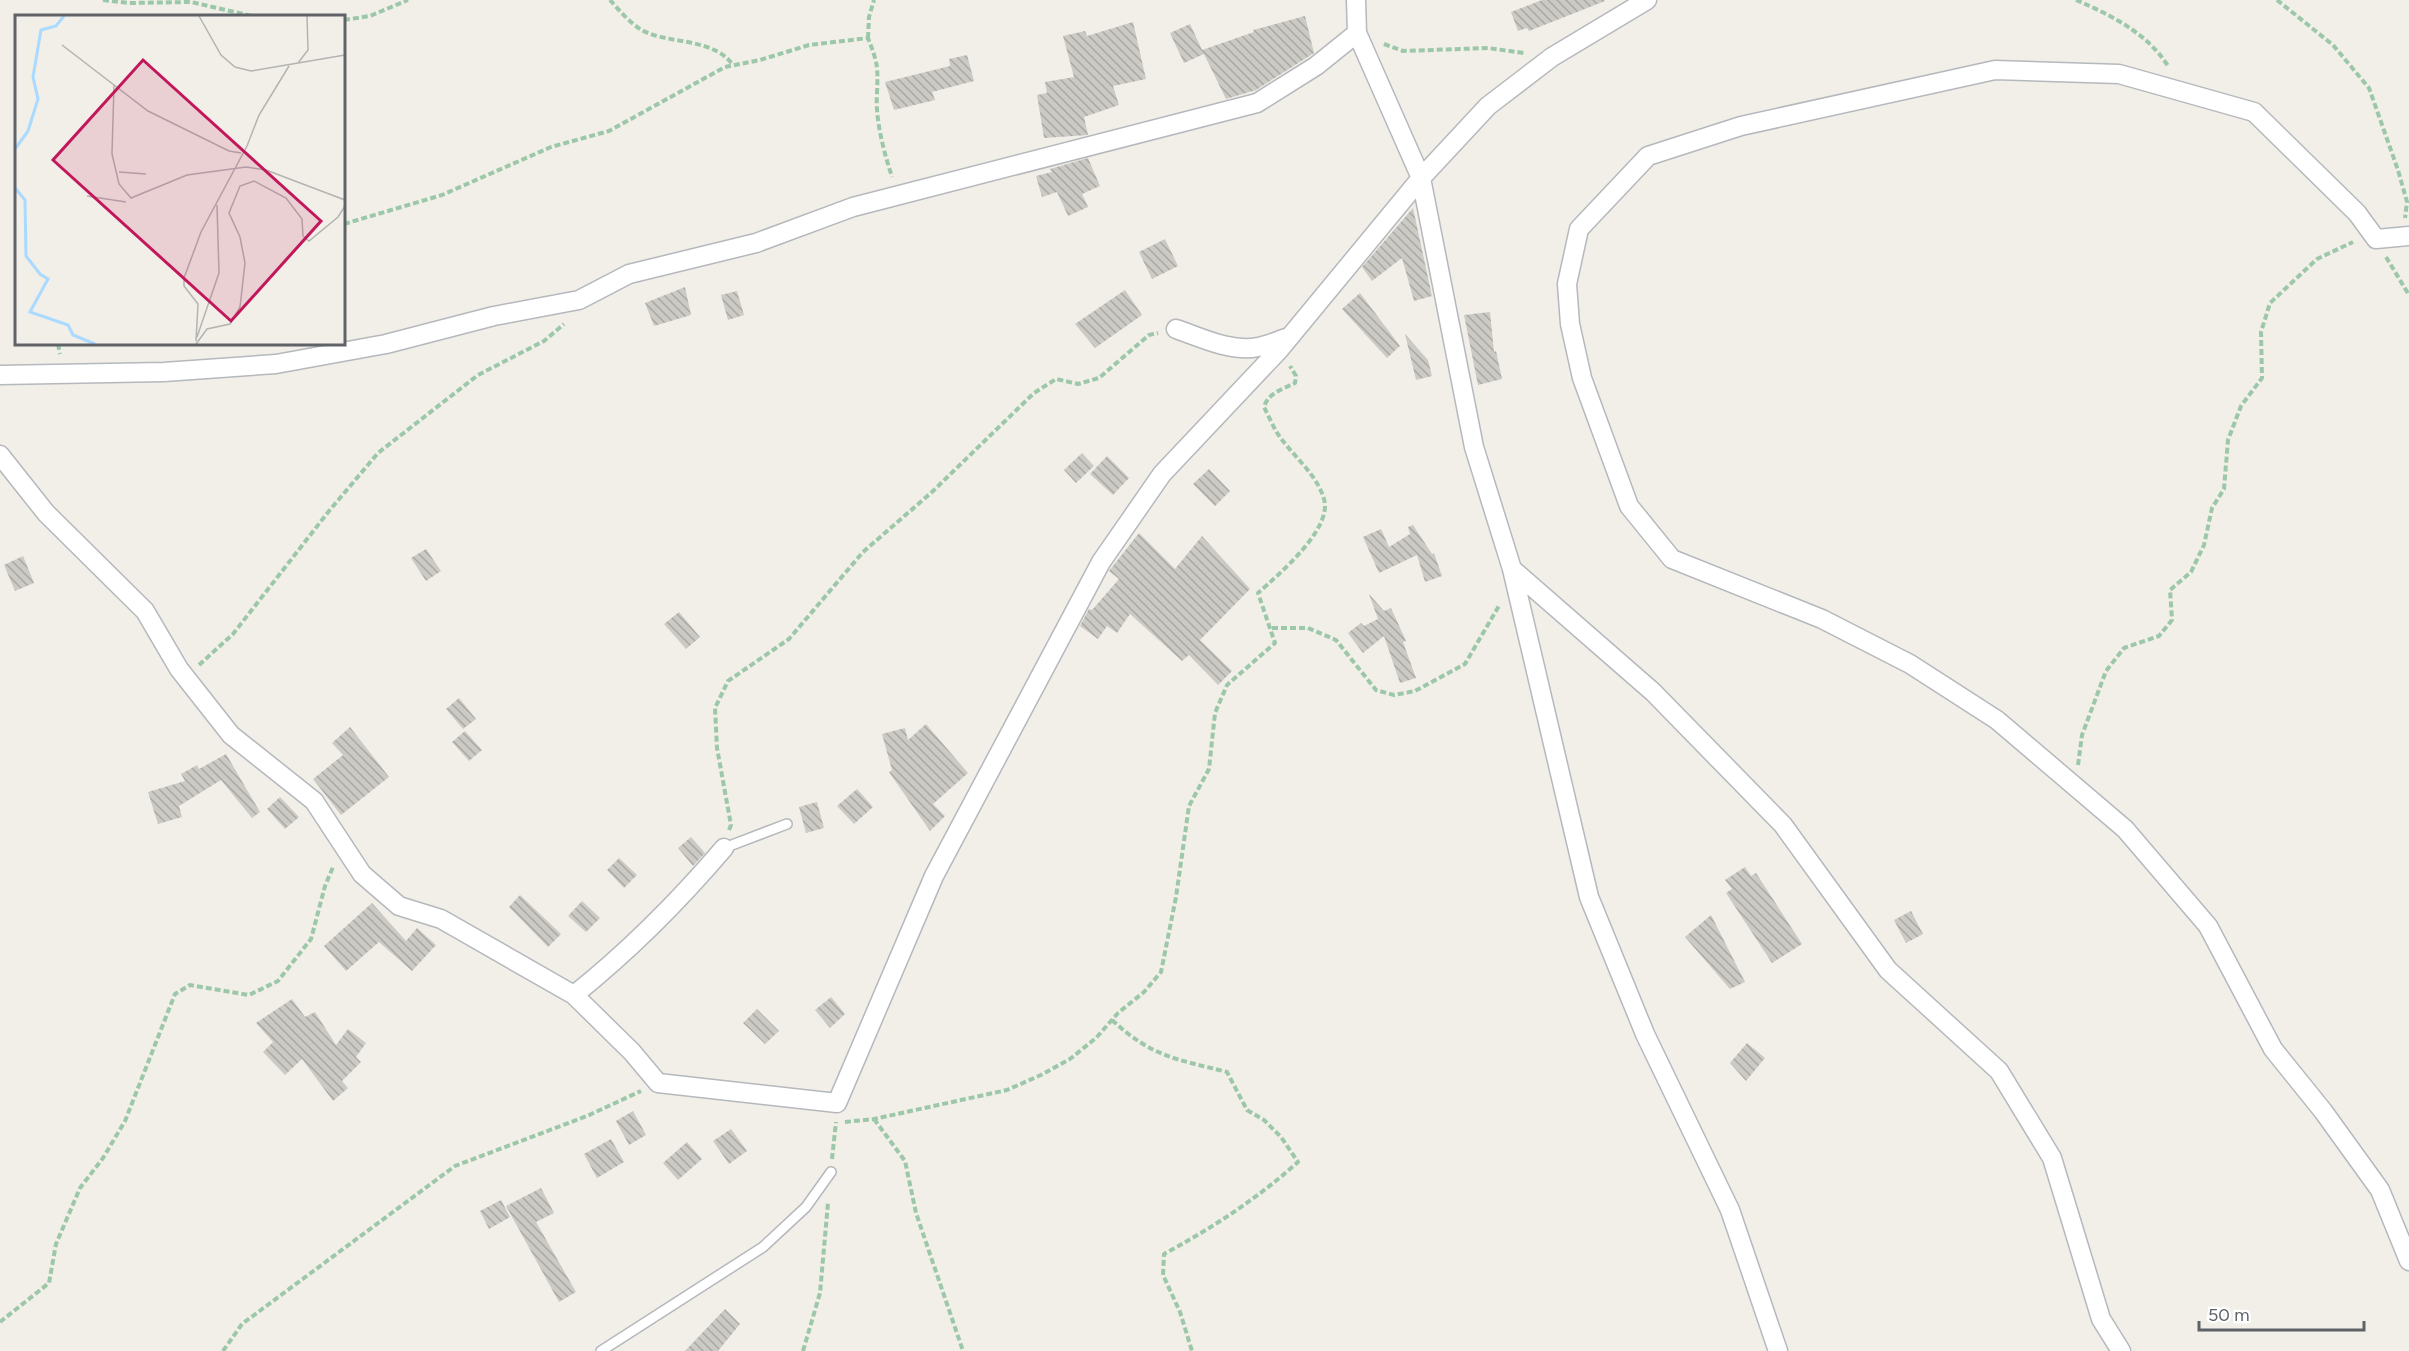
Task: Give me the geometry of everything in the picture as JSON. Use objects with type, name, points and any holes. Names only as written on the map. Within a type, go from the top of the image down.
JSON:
[{"type":"street","points":[[1356,0],[1357,33],[1421,178],[1474,447],[1512,569],[1588,897],[1646,1034],[1730,1210],[1778,1351]]},
{"type":"street","points":[[0,455],[46,513],[145,611],[185,678],[231,735],[314,801],[362,874],[399,906],[441,918],[574,995],[632,1052],[658,1083],[837,1103],[934,876],[1101,562],[1162,474],[1284,344],[1421,178],[1488,106],[1552,57],[1647,0]]},
{"type":"street","points":[[0,375],[164,372],[276,364],[386,344],[494,316],[579,300],[629,274],[756,243],[853,207],[1257,103],[1317,66],[1357,33]]},
{"type":"street","points":[[2406,236],[2376,240],[2357,213],[2254,112],[2119,74],[1995,70],[1741,126],[1648,156],[1579,229],[1567,284],[1570,324],[1582,378],[1629,506],[1672,559],[1822,619],[1910,664],[1997,720],[2125,829],[2208,926],[2272,1049],[2324,1111],[2380,1190],[2409,1261]]},
{"type":"street","points":[[1176,329],[1216,343],[1243,347],[1256,348],[1284,344]]},
{"type":"street","points":[[1512,569],[1653,692],[1783,825],[1888,970],[1999,1071],[2052,1158],[2101,1319],[2121,1351]]},
{"type":"street","points":[[574,995],[609,966],[677,902],[724,848]]},
{"type":"lane","points":[[724,848],[788,824]]},
{"type":"lane","points":[[601,1351],[763,1247],[806,1207],[831,1172]]},
{"type":"path","points":[[104,0],[129,3],[190,2],[248,15]]},
{"type":"path","points":[[345,20],[370,16],[408,0]]},
{"type":"path","points":[[610,0],[646,33],[710,48],[725,54],[733,66]]},
{"type":"path","points":[[874,0],[869,17],[868,38],[878,64],[876,94],[886,158],[898,195]]},
{"type":"path","points":[[2076,0],[2106,13],[2157,48],[2169,68],[2176,73]]},
{"type":"path","points":[[2277,0],[2333,45],[2369,88],[2407,202],[2406,236]]},
{"type":"path","points":[[1357,33],[1403,51],[1488,48],[1552,57]]},
{"type":"path","points":[[345,224],[442,195],[551,147],[609,131],[725,67],[760,60],[809,45],[868,38]]},
{"type":"path","points":[[2077,789],[2082,735],[2106,671],[2124,648],[2159,636],[2172,620],[2170,590],[2191,572],[2204,545],[2212,508],[2224,489],[2228,440],[2241,406],[2262,378],[2261,332],[2271,303],[2317,259],[2358,240],[2376,240],[2409,295]]},
{"type":"path","points":[[185,678],[233,634],[322,520],[378,453],[478,375],[544,341],[570,318],[579,300]]},
{"type":"path","points":[[724,848],[731,825],[717,748],[715,708],[728,681],[789,639],[863,552],[932,492],[1034,393],[1056,379],[1078,384],[1099,378],[1149,335],[1176,329]]},
{"type":"path","points":[[836,1123],[874,1119],[1007,1090],[1070,1059],[1096,1038],[1112,1020],[1144,992],[1161,972],[1176,897],[1189,806],[1209,769],[1215,712],[1227,685],[1275,643],[1272,628],[1258,593],[1309,543],[1325,511],[1324,499],[1304,465],[1277,432],[1264,407],[1266,400],[1276,392],[1295,383],[1296,376],[1284,344]]},
{"type":"path","points":[[1272,628],[1308,628],[1336,640],[1376,690],[1394,694],[1415,691],[1465,664],[1503,598],[1512,569]]},
{"type":"path","points":[[0,1322],[49,1284],[56,1244],[76,1197],[125,1121],[175,994],[190,985],[249,995],[278,981],[311,939],[325,886],[343,847]]},
{"type":"path","points":[[1112,1020],[1135,1041],[1164,1056],[1227,1072],[1247,1110],[1264,1120],[1281,1137],[1298,1162],[1267,1190],[1204,1233],[1164,1254],[1163,1275],[1180,1312],[1192,1351]]},
{"type":"path","points":[[223,1351],[242,1324],[454,1167],[587,1116],[658,1083]]},
{"type":"path","points":[[803,1351],[820,1293],[837,1103]]},
{"type":"path","points":[[874,1119],[905,1161],[916,1213],[963,1351]]},
{"type":"building","points":[[1542,0],[1605,1],[1529,31],[1527,28],[1518,31],[1511,12]]},
{"type":"building","points":[[1305,16],[1314,53],[1256,90],[1226,99],[1202,50],[1254,32],[1253,30]]},
{"type":"building","points":[[1133,22],[1146,79],[1113,86],[1119,105],[1084,117],[1088,135],[1044,138],[1037,95],[1047,93],[1045,82],[1074,77],[1063,36],[1085,31],[1087,36]]},
{"type":"building","points":[[1190,24],[1204,54],[1184,63],[1170,33]]},
{"type":"building","points":[[967,55],[974,81],[932,92],[935,100],[894,110],[885,82],[950,66],[949,59]]},
{"type":"building","points":[[1088,158],[1100,186],[1082,194],[1088,207],[1068,216],[1057,192],[1042,197],[1036,176],[1052,172],[1050,169]]},
{"type":"building","points":[[1413,208],[1432,296],[1414,301],[1402,258],[1372,281],[1362,267]]},
{"type":"building","points":[[1165,239],[1178,266],[1152,279],[1139,252]]},
{"type":"building","points":[[685,287],[691,315],[654,326],[645,303]]},
{"type":"building","points":[[1125,290],[1142,315],[1095,348],[1075,324]]},
{"type":"building","points":[[737,291],[744,315],[728,320],[721,295]]},
{"type":"building","points":[[1360,293],[1400,346],[1387,358],[1342,309]]},
{"type":"building","points":[[1490,312],[1494,352],[1496,351],[1502,379],[1478,385],[1464,315]]},
{"type":"building","points":[[1405,334],[1428,360],[1432,376],[1416,380]]},
{"type":"building","points":[[1082,453],[1094,466],[1076,483],[1064,470]]},
{"type":"building","points":[[1107,456],[1129,478],[1113,495],[1090,474]]},
{"type":"building","points":[[1209,469],[1230,491],[1215,506],[1193,484]]},
{"type":"building","points":[[1413,525],[1432,554],[1434,553],[1442,576],[1425,582],[1417,555],[1379,573],[1363,537],[1381,529],[1389,547],[1410,534],[1408,527]]},
{"type":"building","points":[[1139,533],[1175,569],[1202,536],[1250,589],[1200,640],[1232,671],[1218,685],[1189,655],[1182,661],[1130,614],[1117,633],[1107,626],[1098,639],[1080,626],[1089,609],[1092,610],[1119,579],[1109,571]]},
{"type":"building","points":[[426,549],[441,571],[426,581],[411,558]]},
{"type":"building","points":[[23,556],[34,583],[15,591],[4,565]]},
{"type":"building","points":[[1369,594],[1384,611],[1391,608],[1406,641],[1403,642],[1416,678],[1400,683],[1384,636],[1363,653],[1348,633],[1361,623],[1364,626],[1378,619]]},
{"type":"building","points":[[679,612],[700,637],[686,649],[664,624]]},
{"type":"building","points":[[459,698],[476,719],[463,729],[446,709]]},
{"type":"building","points":[[926,724],[968,773],[933,804],[945,816],[930,831],[889,772],[892,770],[882,734],[905,728],[908,740]]},
{"type":"building","points":[[350,727],[389,777],[341,815],[313,779],[343,755],[332,743]]},
{"type":"building","points":[[465,731],[482,750],[469,761],[452,742]]},
{"type":"building","points":[[226,754],[260,812],[252,818],[221,780],[179,806],[182,817],[158,824],[148,792],[185,781],[181,774],[197,765],[199,769]]},
{"type":"building","points":[[857,789],[873,807],[854,824],[837,806]]},
{"type":"building","points":[[280,797],[299,817],[285,829],[267,809]]},
{"type":"building","points":[[817,802],[824,828],[806,833],[799,807]]},
{"type":"building","points":[[691,837],[705,853],[693,866],[678,848]]},
{"type":"building","points":[[619,858],[637,875],[624,888],[607,870]]},
{"type":"building","points":[[1745,867],[1751,876],[1756,873],[1802,944],[1772,963],[1726,893],[1732,889],[1725,880]]},
{"type":"building","points":[[520,895],[561,934],[548,947],[509,907]]},
{"type":"building","points":[[582,901],[600,918],[586,932],[568,916]]},
{"type":"building","points":[[372,903],[406,941],[417,928],[436,945],[412,971],[379,942],[346,971],[324,946]]},
{"type":"building","points":[[1911,911],[1923,934],[1906,943],[1894,920]]},
{"type":"building","points":[[1711,915],[1745,982],[1730,989],[1685,937]]},
{"type":"building","points":[[831,997],[845,1014],[830,1028],[815,1010]]},
{"type":"building","points":[[292,999],[305,1017],[315,1012],[336,1045],[348,1029],[366,1043],[356,1057],[361,1062],[342,1081],[348,1088],[333,1101],[302,1059],[285,1075],[263,1052],[273,1042],[256,1023]]},
{"type":"building","points":[[757,1009],[779,1031],[765,1044],[743,1023]]},
{"type":"building","points":[[1747,1043],[1765,1058],[1746,1081],[1730,1063]]},
{"type":"building","points":[[633,1111],[646,1135],[629,1145],[616,1121]]},
{"type":"building","points":[[731,1129],[747,1151],[729,1164],[713,1141]]},
{"type":"building","points":[[611,1139],[624,1162],[597,1178],[584,1154]]},
{"type":"building","points":[[687,1142],[702,1159],[678,1180],[663,1163]]},
{"type":"building","points":[[541,1188],[554,1213],[536,1222],[576,1292],[559,1302],[506,1206]]},
{"type":"building","points":[[501,1200],[510,1217],[489,1229],[480,1211]]},
{"type":"building","points":[[725,1309],[740,1324],[718,1351],[685,1351]]}]
